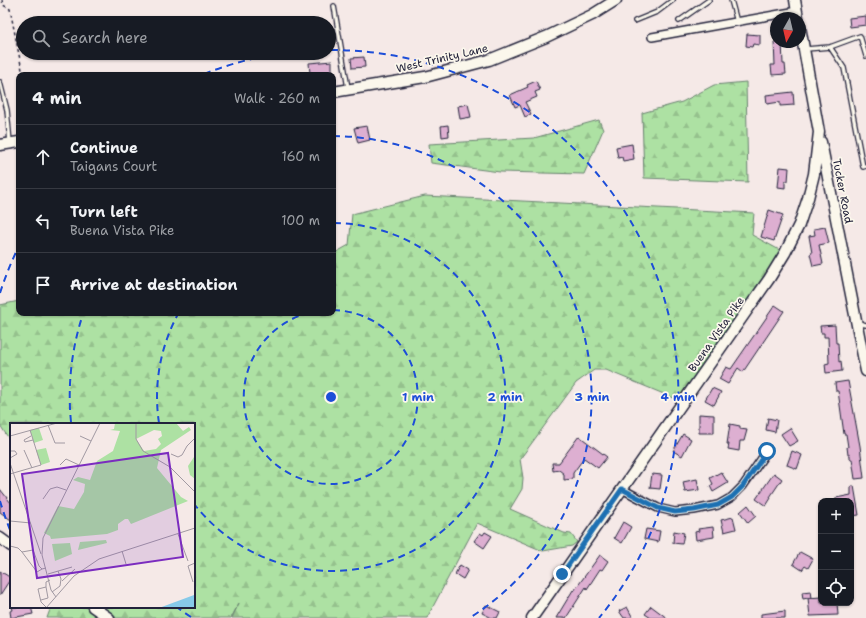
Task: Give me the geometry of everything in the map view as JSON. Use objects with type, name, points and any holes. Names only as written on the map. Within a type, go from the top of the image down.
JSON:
[{"type":"main road","name":"West Trinity Lane","points":[[336,91],[426,77],[489,60],[546,37],[616,0]]},
{"type":"main road","points":[[795,0],[797,12]]},
{"type":"main road","name":"Buena Vista Pike","points":[[532,618],[769,279],[785,253],[799,225],[814,174],[819,132],[804,49]]},
{"type":"main road","name":"Tucker Road","points":[[819,132],[861,324],[866,371]]},
{"type":"main road","points":[[0,538],[10,545]]},
{"type":"main road","points":[[94,608],[109,618]]},
{"type":"street","points":[[652,37],[737,22],[770,18]]},
{"type":"street","points":[[622,489],[658,508],[675,512],[718,505],[732,497],[743,486],[767,451]]},
{"type":"lane","points":[[635,21],[657,12],[673,0]]},
{"type":"lane","points":[[679,21],[709,0]]},
{"type":"lane","points":[[731,0],[737,22]]},
{"type":"lane","points":[[334,6],[336,16]]},
{"type":"lane","points":[[336,18],[348,89]]},
{"type":"lane","points":[[804,49],[830,47],[860,36],[866,56]]},
{"type":"lane","points":[[830,47],[844,68],[863,167],[866,166]]},
{"type":"lane","points":[[0,82],[7,110],[10,143]]},
{"type":"path","points":[[2,0],[3,6],[10,9],[16,39]]},
{"type":"path","points":[[20,60],[22,72]]},
{"type":"green space","points":[[746,82],[748,182],[644,178],[642,113],[682,102],[714,85]]},
{"type":"green space","points":[[599,120],[603,130],[584,174],[500,172],[431,163],[429,144],[534,138]]},
{"type":"green space","points":[[425,196],[754,213],[752,235],[785,253],[683,402],[606,370],[594,370],[576,383],[520,459],[523,478],[522,489],[510,509],[564,533],[571,534],[577,542],[572,546],[543,551],[477,523],[427,618],[232,618],[239,603],[231,618],[47,618],[51,608],[195,608],[195,423],[10,423],[10,440],[0,425],[0,305],[16,302],[16,316],[336,316],[336,252],[349,245],[352,214]]},
{"type":"building","points":[[866,16],[866,25],[850,27],[849,18]]},
{"type":"building","points":[[747,34],[760,35],[760,45],[753,44],[752,47],[746,46]]},
{"type":"building","points":[[774,48],[782,48],[783,64],[785,64],[786,74],[772,75],[771,65],[775,65]]},
{"type":"building","points":[[364,57],[365,67],[352,68],[351,58]]},
{"type":"building","points":[[332,61],[332,72],[310,72],[309,63]]},
{"type":"building","points":[[536,81],[540,90],[535,92],[537,97],[525,102],[531,114],[525,117],[520,105],[515,107],[510,95],[528,87],[527,85]]},
{"type":"building","points":[[793,92],[794,105],[780,106],[780,102],[767,104],[766,95]]},
{"type":"building","points":[[468,104],[471,117],[460,119],[458,106]]},
{"type":"building","points":[[448,125],[449,136],[442,137],[441,126]]},
{"type":"building","points":[[367,126],[370,140],[358,143],[354,128]]},
{"type":"building","points":[[632,144],[634,159],[623,161],[622,157],[618,158],[616,147]]},
{"type":"building","points":[[780,167],[789,168],[788,181],[785,181],[785,188],[778,187]]},
{"type":"building","points":[[769,210],[783,215],[774,241],[761,237]]},
{"type":"building","points":[[825,227],[829,243],[819,245],[823,264],[813,266],[810,254],[812,253],[809,236],[815,235],[814,229]]},
{"type":"building","points":[[775,305],[784,311],[743,372],[738,368],[728,384],[719,379],[726,367],[731,369]]},
{"type":"building","points":[[835,325],[836,343],[838,343],[839,362],[841,361],[842,371],[826,373],[825,364],[829,363],[828,337],[824,337],[824,333],[821,333],[820,326]]},
{"type":"building","points":[[848,381],[860,446],[864,478],[855,479],[852,459],[850,459],[850,455],[848,455],[846,434],[844,434],[838,391],[836,391],[835,383]]},
{"type":"building","points":[[712,388],[721,392],[714,405],[705,400]]},
{"type":"building","points":[[699,414],[714,415],[714,433],[699,433]]},
{"type":"building","points":[[768,418],[777,420],[775,432],[766,430]]},
{"type":"building","points":[[730,424],[740,426],[740,429],[747,430],[744,441],[740,441],[739,451],[728,449],[729,444],[727,444]]},
{"type":"building","points":[[790,428],[798,441],[789,446],[781,434]]},
{"type":"building","points":[[683,434],[691,439],[682,456],[673,451]]},
{"type":"building","points":[[579,436],[607,457],[598,468],[584,458],[573,473],[573,479],[564,480],[564,474],[559,470],[553,471],[552,463],[559,463]]},
{"type":"building","points":[[792,451],[802,455],[797,469],[787,465]]},
{"type":"building","points":[[721,472],[728,483],[713,492],[710,486],[713,484],[710,478]]},
{"type":"building","points":[[774,473],[782,479],[766,506],[756,499]]},
{"type":"building","points":[[652,474],[662,475],[660,489],[650,488]]},
{"type":"building","points":[[697,479],[699,490],[685,492],[683,482]]},
{"type":"building","points":[[851,486],[854,486],[859,515],[854,516],[854,498],[836,498],[851,495]]},
{"type":"building","points":[[0,489],[10,502],[10,519],[0,512]]},
{"type":"building","points":[[748,505],[756,516],[748,523],[740,512]]},
{"type":"building","points":[[733,517],[736,529],[724,532],[721,520]]},
{"type":"building","points":[[623,522],[631,527],[622,543],[614,538]]},
{"type":"building","points":[[713,527],[714,537],[696,540],[695,532],[699,531],[698,529]]},
{"type":"building","points":[[646,529],[660,531],[658,542],[644,539]]},
{"type":"building","points":[[674,531],[684,533],[682,544],[673,543]]},
{"type":"building","points":[[485,532],[492,536],[484,548],[474,541],[480,533],[483,535]]},
{"type":"building","points":[[800,552],[813,559],[808,568],[805,566],[802,570],[793,564]]},
{"type":"building","points":[[600,555],[608,561],[602,570],[600,569],[587,589],[586,587],[566,618],[556,618],[573,590],[574,591]]},
{"type":"building","points":[[460,565],[468,570],[463,579],[455,574]]},
{"type":"building","points":[[0,571],[10,577],[10,580],[0,595]]},
{"type":"building","points":[[811,591],[812,598],[818,597],[818,606],[837,606],[838,615],[810,616],[808,598],[803,599],[802,592]]},
{"type":"building","points":[[486,605],[500,612],[497,618],[492,618],[482,613]]},
{"type":"building","points":[[651,606],[667,618],[651,618],[645,614]]},
{"type":"building","points":[[627,607],[633,618],[624,618],[619,611]]},
{"type":"building","points":[[12,608],[31,608],[33,614],[11,618],[10,611],[13,610]]},
{"type":"building","points":[[785,611],[785,618],[761,618],[761,614]]},
{"type":"route","points":[[562,574],[622,489],[658,508],[675,512],[718,505],[732,497],[743,486],[767,451]]}]
